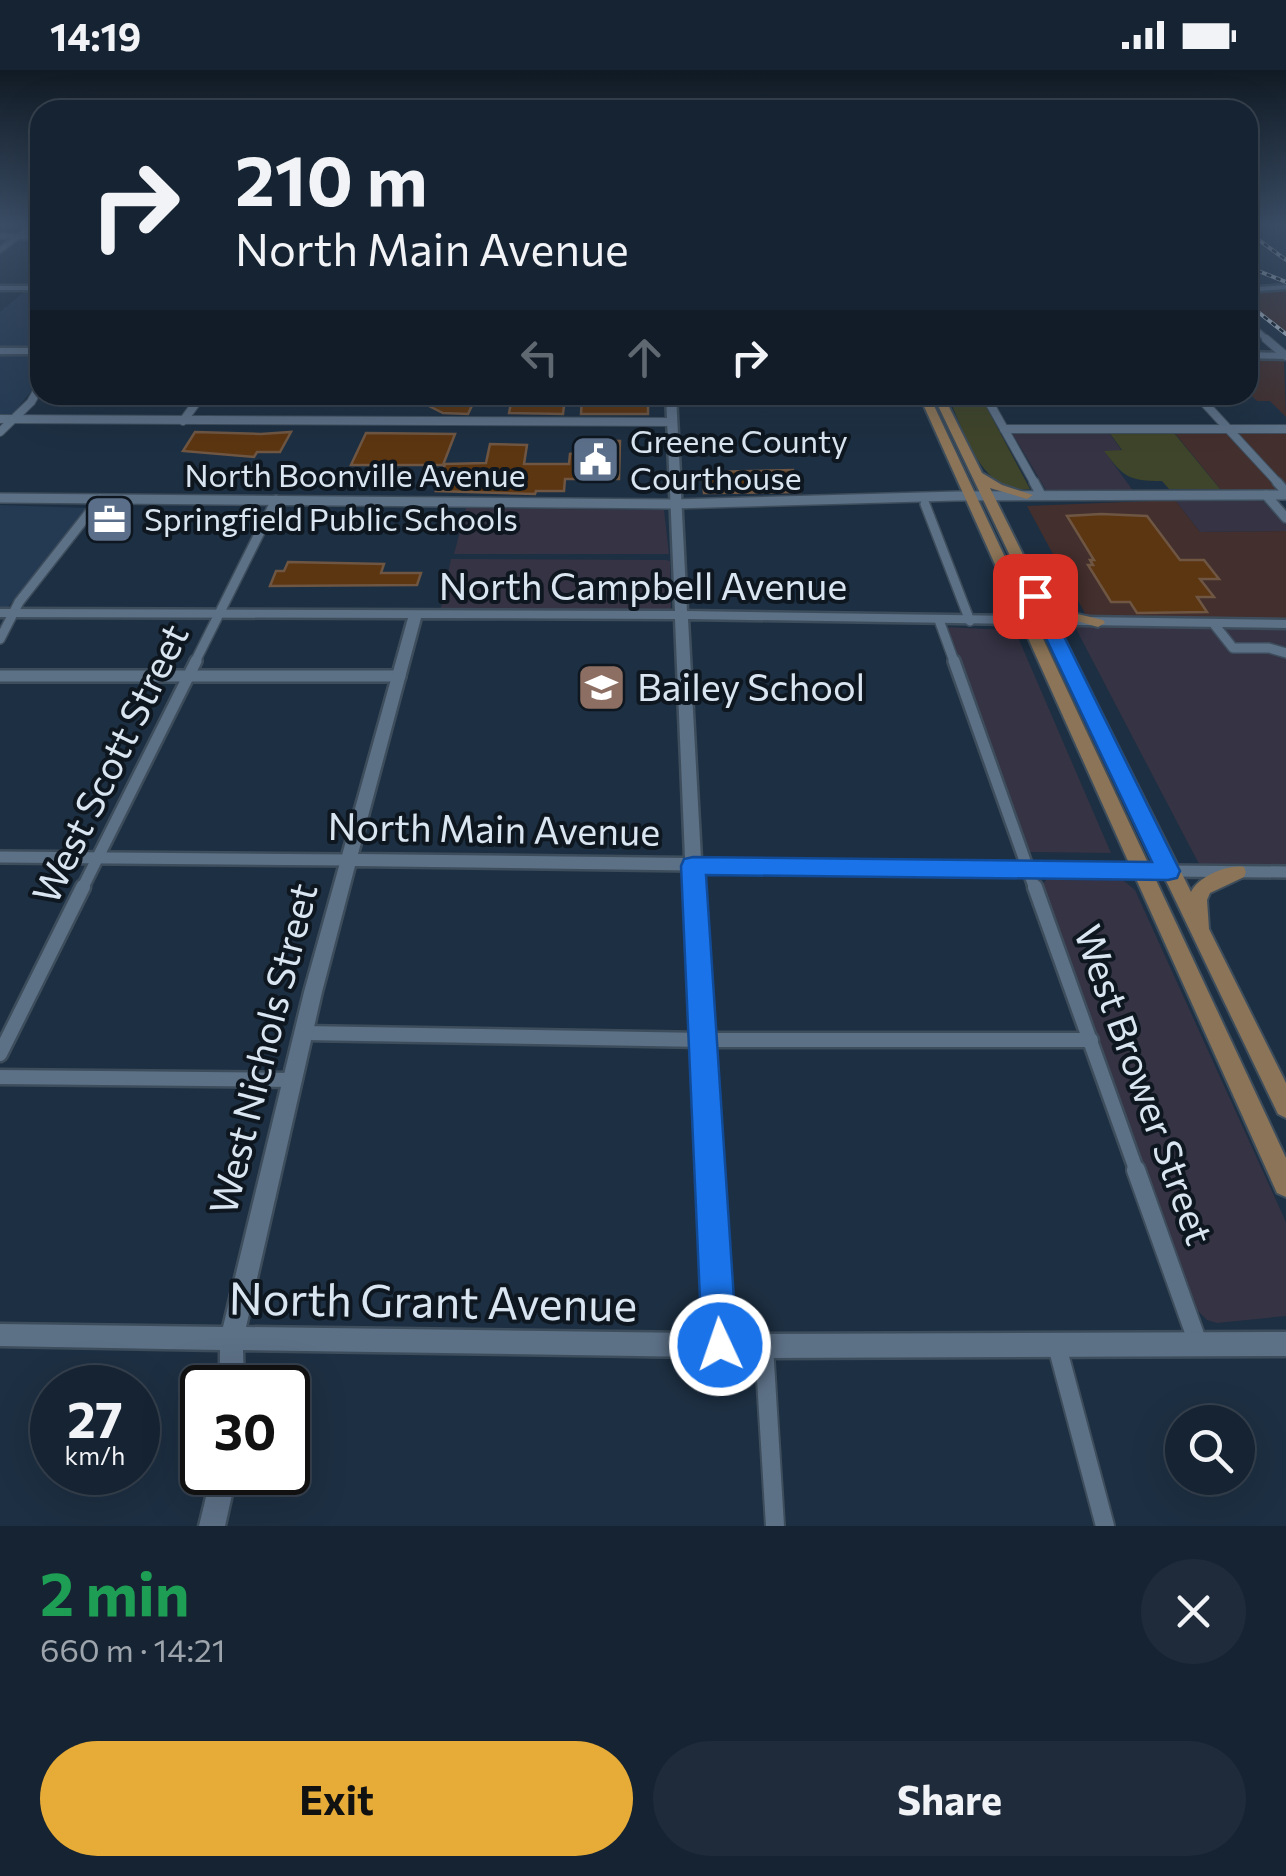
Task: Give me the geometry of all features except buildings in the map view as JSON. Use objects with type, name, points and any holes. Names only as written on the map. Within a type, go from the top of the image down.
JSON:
[{"type":"main road","points":[[0,351],[30,351]]},
{"type":"main road","points":[[1258,356],[1286,356]]},
{"type":"main road","points":[[672,405],[693,866]]},
{"type":"main road","points":[[929,405],[980,499],[1038,623],[1142,871],[1286,1184]]},
{"type":"main road","points":[[943,405],[976,474],[980,499],[998,518],[1035,596],[1038,623],[1286,1108]]},
{"type":"main road","points":[[976,474],[998,488],[1028,498]]},
{"type":"main road","points":[[998,518],[1028,498]]},
{"type":"main road","points":[[1035,596],[1064,616],[1098,623]]},
{"type":"main road","name":"North Campbell Avenue","points":[[7,614],[680,615],[1286,624]]},
{"type":"main road","name":"West Nichols Street","points":[[231,1365],[230,1341],[304,1033],[416,616]]},
{"type":"main road","name":"North Main Avenue","points":[[350,860],[1168,871]]},
{"type":"main road","points":[[1209,954],[1198,910],[1199,894],[1216,879],[1236,872]]},
{"type":"main road","name":"North Grant Avenue","points":[[0,1336],[764,1346],[1286,1344]]},
{"type":"main road","points":[[212,1526],[219,1495]]},
{"type":"street","points":[[1258,332],[1286,356]]},
{"type":"street","points":[[0,432],[30,399]]},
{"type":"street","points":[[184,420],[195,405]]},
{"type":"street","points":[[991,405],[1004,429],[1028,498]]},
{"type":"street","points":[[1206,405],[1286,494]]},
{"type":"street","points":[[0,420],[673,422]]},
{"type":"street","points":[[1004,429],[1286,430]]},
{"type":"street","name":"North Boonville Avenue","points":[[0,498],[674,504],[1286,494]]},
{"type":"street","points":[[1266,496],[1286,518]]},
{"type":"street","name":"North Boonville Avenue","points":[[1028,498],[1104,498]]},
{"type":"street","points":[[0,639],[7,614],[100,499]]},
{"type":"street","name":"North Boonville Avenue","points":[[889,501],[926,504],[980,499]]},
{"type":"street","name":"West Scott Street","points":[[0,1054],[276,500]]},
{"type":"street","points":[[926,504],[970,621]]},
{"type":"street","name":"West Brower Street","points":[[939,620],[1199,1347]]},
{"type":"street","points":[[1214,624],[1233,648],[1269,648],[1286,654]]},
{"type":"street","points":[[0,676],[400,676]]},
{"type":"street","name":"North Main Avenue","points":[[0,858],[350,860]]},
{"type":"street","points":[[693,866],[720,1345]]},
{"type":"street","name":"North Main Avenue","points":[[1168,871],[1286,872]]},
{"type":"street","points":[[304,1033],[703,1040],[1091,1040]]},
{"type":"street","points":[[0,1077],[293,1080]]},
{"type":"street","points":[[764,1346],[775,1526]]},
{"type":"street","points":[[1058,1346],[1105,1526]]},
{"type":"shaded area","points":[[21,294],[30,294],[30,349],[0,348],[0,312]]},
{"type":"shaded area","points":[[1258,294],[1286,294],[1286,332],[1258,310]]},
{"type":"shaded area","points":[[0,353],[30,354],[30,393],[13,414],[0,417]]},
{"type":"shaded area","points":[[1258,359],[1284,361],[1286,417],[1270,401],[1258,401]]},
{"type":"shaded area","points":[[1108,431],[1122,451],[1105,452],[1134,492],[1046,490],[1012,433]]},
{"type":"shaded area","points":[[1173,431],[1225,432],[1280,490],[1221,490]]},
{"type":"shaded area","points":[[1235,432],[1286,432],[1286,485],[1271,473]]},
{"type":"shaded area","points":[[1260,498],[1286,525],[1286,531],[1200,532],[1175,500]]},
{"type":"shaded area","points":[[1175,500],[1200,532],[1286,531],[1286,619],[1087,617],[1027,506]]},
{"type":"shaded area","points":[[0,505],[86,508],[8,607],[0,610]]},
{"type":"shaded area","points":[[466,508],[664,510],[669,554],[454,554]]},
{"type":"shaded area","points":[[451,559],[666,560],[670,561],[671,608],[665,612],[440,612]]},
{"type":"shaded area","points":[[1074,625],[1286,628],[1286,865],[1199,864]]},
{"type":"shaded area","points":[[946,627],[1006,630],[1017,635],[1111,853],[1027,852]]},
{"type":"shaded area","points":[[1047,879],[1123,880],[1135,890],[1286,1222],[1286,1316],[1217,1323],[1207,1320],[1193,1306],[1042,885]]},
{"type":"green space","points":[[951,405],[985,405],[1030,489],[999,482],[987,472]]},
{"type":"green space","points":[[1109,432],[1174,433],[1220,489],[1169,489],[1162,481],[1128,476],[1104,451],[1122,450]]},
{"type":"railway","points":[[1258,312],[1286,334]]},
{"type":"place","name":"Greene County Courthouse","points":[[595,460]]},
{"type":"place","name":"Springfield Public Schools","points":[[109,520]]},
{"type":"place","name":"Bailey School","points":[[602,688]]},
{"type":"route","points":[[720,1345],[693,866],[1168,871],[1035,596]]}]
